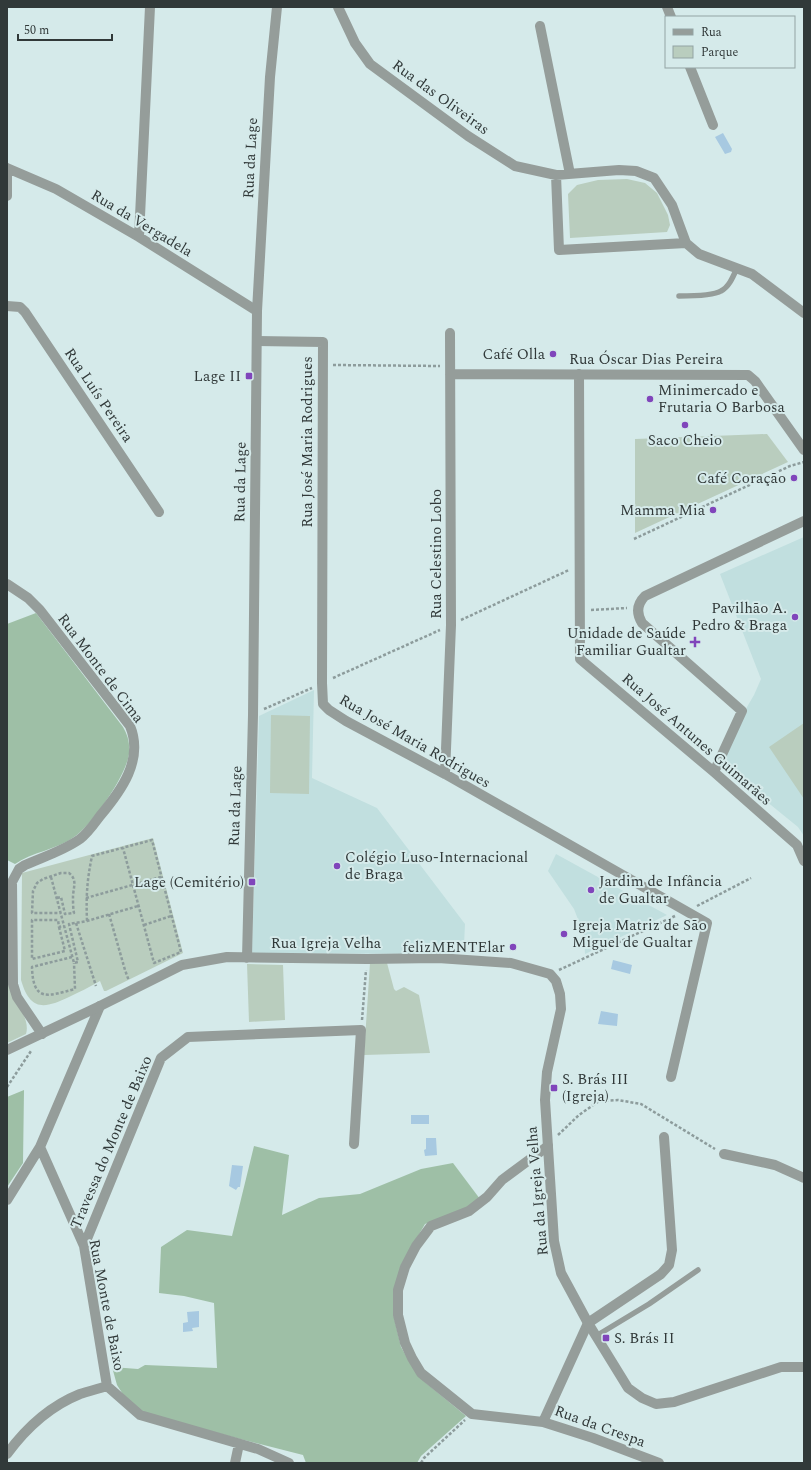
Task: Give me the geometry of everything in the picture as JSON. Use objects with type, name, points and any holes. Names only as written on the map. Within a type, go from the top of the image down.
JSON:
[{"type":"street","points":[[139,237],[150,7]]},
{"type":"street","name":"Rua da Lage","points":[[247,958],[252,715],[257,311],[270,77],[277,7]]},
{"type":"street","name":"Rua das Oliveiras","points":[[338,7],[356,43],[370,64],[468,136],[515,166],[556,175],[619,170],[636,172],[654,178],[672,205],[686,243]]},
{"type":"street","points":[[540,26],[570,174]]},
{"type":"street","points":[[690,68],[712,125]]},
{"type":"street","points":[[7,168],[7,196]]},
{"type":"street","name":"Rua da Vergadela","points":[[7,168],[56,189],[139,237],[257,311]]},
{"type":"street","points":[[556,175],[559,250],[686,243],[699,254],[752,274],[804,313]]},
{"type":"street","name":"Rua Luís Pereira","points":[[7,306],[20,308],[25,312],[159,512]]},
{"type":"street","name":"Rua Celestino Lobo","points":[[445,774],[451,625],[450,333]]},
{"type":"street","name":"Rua José Maria Rodrigues","points":[[257,342],[323,342],[323,704],[329,710],[405,754],[445,774],[707,922],[671,1077]]},
{"type":"street","name":"Rua Óscar Dias Pereira","points":[[450,370],[579,374],[748,375],[755,381],[804,450]]},
{"type":"street","name":"Rua José Antunes Guimarães","points":[[579,374],[580,659],[714,772],[797,845],[804,861]]},
{"type":"street","points":[[714,772],[742,711],[642,622],[639,617],[639,603],[645,596],[804,521]]},
{"type":"street","name":"Rua Monte de Cima","points":[[7,584],[28,598],[40,610],[130,726],[133,735],[135,754],[125,782],[89,830],[81,838],[64,848],[24,865],[19,869],[12,882],[12,984],[17,997],[42,1034]]},
{"type":"street","name":"Rua Igreja Velha","points":[[100,1006],[182,965],[227,957],[367,959],[438,958],[511,963],[550,974]]},
{"type":"street","name":"Rua da Igreja Velha","points":[[550,974],[556,981],[560,994],[561,1009],[547,1072],[545,1100],[554,1242],[561,1273],[588,1323],[628,1388],[642,1398],[656,1404],[674,1402],[781,1367],[804,1367]]},
{"type":"street","points":[[7,1050],[100,1006]]},
{"type":"street","points":[[7,1200],[40,1147],[100,1006]]},
{"type":"street","points":[[354,1144],[361,1030]]},
{"type":"street","name":"Travessa do Monte de Baixo","points":[[84,1246],[161,1058],[188,1037],[361,1030]]},
{"type":"street","points":[[588,1323],[661,1274],[669,1265],[672,1250],[664,1137]]},
{"type":"street","points":[[544,1422],[472,1414],[422,1373],[412,1358],[406,1343],[398,1315],[398,1290],[404,1267],[416,1246],[431,1226],[469,1211],[487,1197],[502,1180],[548,1146]]},
{"type":"street","name":"Rua Monte de Baixo","points":[[7,1454],[18,1439],[46,1412],[80,1394],[107,1386],[84,1246],[40,1147]]},
{"type":"street","points":[[724,1154],[775,1166],[804,1178]]},
{"type":"street","name":"Rua da Crespa","points":[[588,1323],[544,1422],[593,1438],[659,1463]]},
{"type":"street","points":[[107,1386],[140,1415],[258,1449],[289,1463]]},
{"type":"street","points":[[236,1463],[239,1444]]},
{"type":"lane","points":[[679,296],[696,296],[720,292],[730,283],[738,268]]},
{"type":"lane","points":[[596,1336],[642,1308],[698,1270]]},
{"type":"path","points":[[323,365],[450,370]]},
{"type":"path","points":[[634,539],[790,466],[804,462]]},
{"type":"path","points":[[252,715],[580,565]]},
{"type":"path","points":[[580,611],[638,608]]},
{"type":"path","points":[[87,921],[87,879],[92,856],[152,840],[181,952],[154,963],[123,848]]},
{"type":"path","points":[[57,898],[60,897],[65,914],[74,913],[73,901],[75,883],[74,878],[69,873],[66,872],[40,880],[34,886],[32,897],[32,914],[61,913]]},
{"type":"path","points":[[51,876],[74,963],[75,989],[54,995],[41,994],[34,986],[32,980],[32,967],[72,957]]},
{"type":"path","points":[[86,898],[161,877]]},
{"type":"path","points":[[550,974],[687,911],[751,878]]},
{"type":"path","points":[[74,963],[78,962],[69,924],[87,921],[138,906]]},
{"type":"path","points":[[109,914],[125,970],[130,982]]},
{"type":"path","points":[[144,925],[171,916]]},
{"type":"path","points":[[32,920],[58,920],[59,927],[65,951],[32,959],[32,920]]},
{"type":"path","points":[[76,923],[96,986]]},
{"type":"path","points":[[59,927],[64,926]]},
{"type":"path","points":[[361,1030],[367,959]]},
{"type":"path","points":[[7,1087],[42,1034]]},
{"type":"path","points":[[548,1146],[560,1132],[579,1115],[599,1101],[618,1100],[641,1104],[724,1154]]},
{"type":"path","points":[[421,1463],[424,1458],[472,1414]]},
{"type":"shaded area","points":[[723,133],[732,149],[731,152],[725,154],[715,137]]},
{"type":"shaded area","points":[[804,537],[804,836],[798,827],[766,801],[723,760],[761,679],[720,574]]},
{"type":"shaded area","name":"Colégio Luso-Internacional de Braga","points":[[314,690],[312,778],[377,808],[465,924],[464,945],[445,945],[445,954],[252,953],[259,716]]},
{"type":"shaded area","name":"Jardim de Infância de Gualtar","points":[[556,854],[667,915],[585,954],[584,935],[574,909],[548,871]]},
{"type":"shaded area","points":[[613,960],[632,965],[630,974],[611,969]]},
{"type":"shaded area","points":[[601,1011],[618,1014],[617,1026],[598,1024]]},
{"type":"shaded area","points":[[411,1115],[429,1115],[429,1124],[411,1124]]},
{"type":"shaded area","points":[[426,1138],[436,1138],[437,1155],[425,1156],[424,1150],[426,1149]]},
{"type":"shaded area","points":[[232,1165],[243,1166],[240,1187],[236,1190],[229,1186]]},
{"type":"shaded area","points":[[199,1311],[199,1327],[192,1328],[193,1331],[183,1332],[183,1323],[188,1322],[187,1312]]},
{"type":"green space","points":[[627,179],[645,183],[657,193],[668,215],[670,225],[667,232],[570,238],[568,194],[577,185],[598,180]]},
{"type":"green space","points":[[767,434],[788,462],[635,533],[635,439]]},
{"type":"green space","points":[[36,613],[123,727],[128,740],[129,754],[122,775],[115,787],[99,811],[81,831],[67,841],[15,864],[7,860],[7,624]]},
{"type":"green space","points":[[271,715],[310,716],[309,794],[270,793]]},
{"type":"green space","points":[[804,723],[804,799],[769,747]]},
{"type":"green space","points":[[153,838],[183,953],[106,991],[104,991],[100,981],[52,1004],[39,1005],[34,1002],[29,997],[21,980],[22,873]]},
{"type":"green space","points":[[7,896],[8,983],[13,996],[24,1015],[27,1028],[26,1034],[7,1043]]},
{"type":"green space","points":[[370,963],[387,963],[394,989],[396,991],[404,987],[419,995],[430,1053],[364,1055]]},
{"type":"green space","points":[[247,964],[283,965],[285,1020],[249,1022]]},
{"type":"green space","points":[[24,1090],[23,1163],[7,1187],[7,1097]]},
{"type":"green space","points":[[254,1146],[289,1155],[282,1215],[319,1198],[360,1194],[421,1169],[453,1163],[480,1199],[459,1212],[425,1224],[401,1265],[393,1313],[401,1347],[412,1366],[426,1383],[466,1416],[421,1456],[417,1463],[306,1463],[303,1455],[141,1412],[126,1399],[117,1385],[112,1367],[138,1369],[145,1365],[217,1368],[214,1303],[184,1296],[159,1293],[161,1247],[187,1230],[232,1236]]},
{"type":"place","name":"Café Olla","points":[[553,354]]},
{"type":"place","name":"Lage II","points":[[249,376]]},
{"type":"place","name":"Minimercado e Frutaria O Barbosa","points":[[650,399]]},
{"type":"place","name":"Saco Cheio","points":[[685,425]]},
{"type":"place","name":"Café Coração","points":[[794,478]]},
{"type":"place","name":"Mamma Mia","points":[[713,510]]},
{"type":"place","name":"Pavilhão A. Pedro & Braga","points":[[795,617]]},
{"type":"place","name":"Unidade de Saúde Familiar Gualtar","points":[[695,642]]},
{"type":"place","name":"Colégio Luso-Internacional de Braga","points":[[337,866]]},
{"type":"place","name":"Lage (Cemitério)","points":[[252,882]]},
{"type":"place","name":"Jardim de Infância de Gualtar","points":[[591,890]]},
{"type":"place","name":"Igreja Matriz de São Miguel de Gualtar","points":[[564,934]]},
{"type":"place","name":"felizMENTElar","points":[[513,947]]},
{"type":"place","name":"S. Brás III (Igreja)","points":[[554,1088]]},
{"type":"place","name":"S. Brás II","points":[[606,1338]]}]
